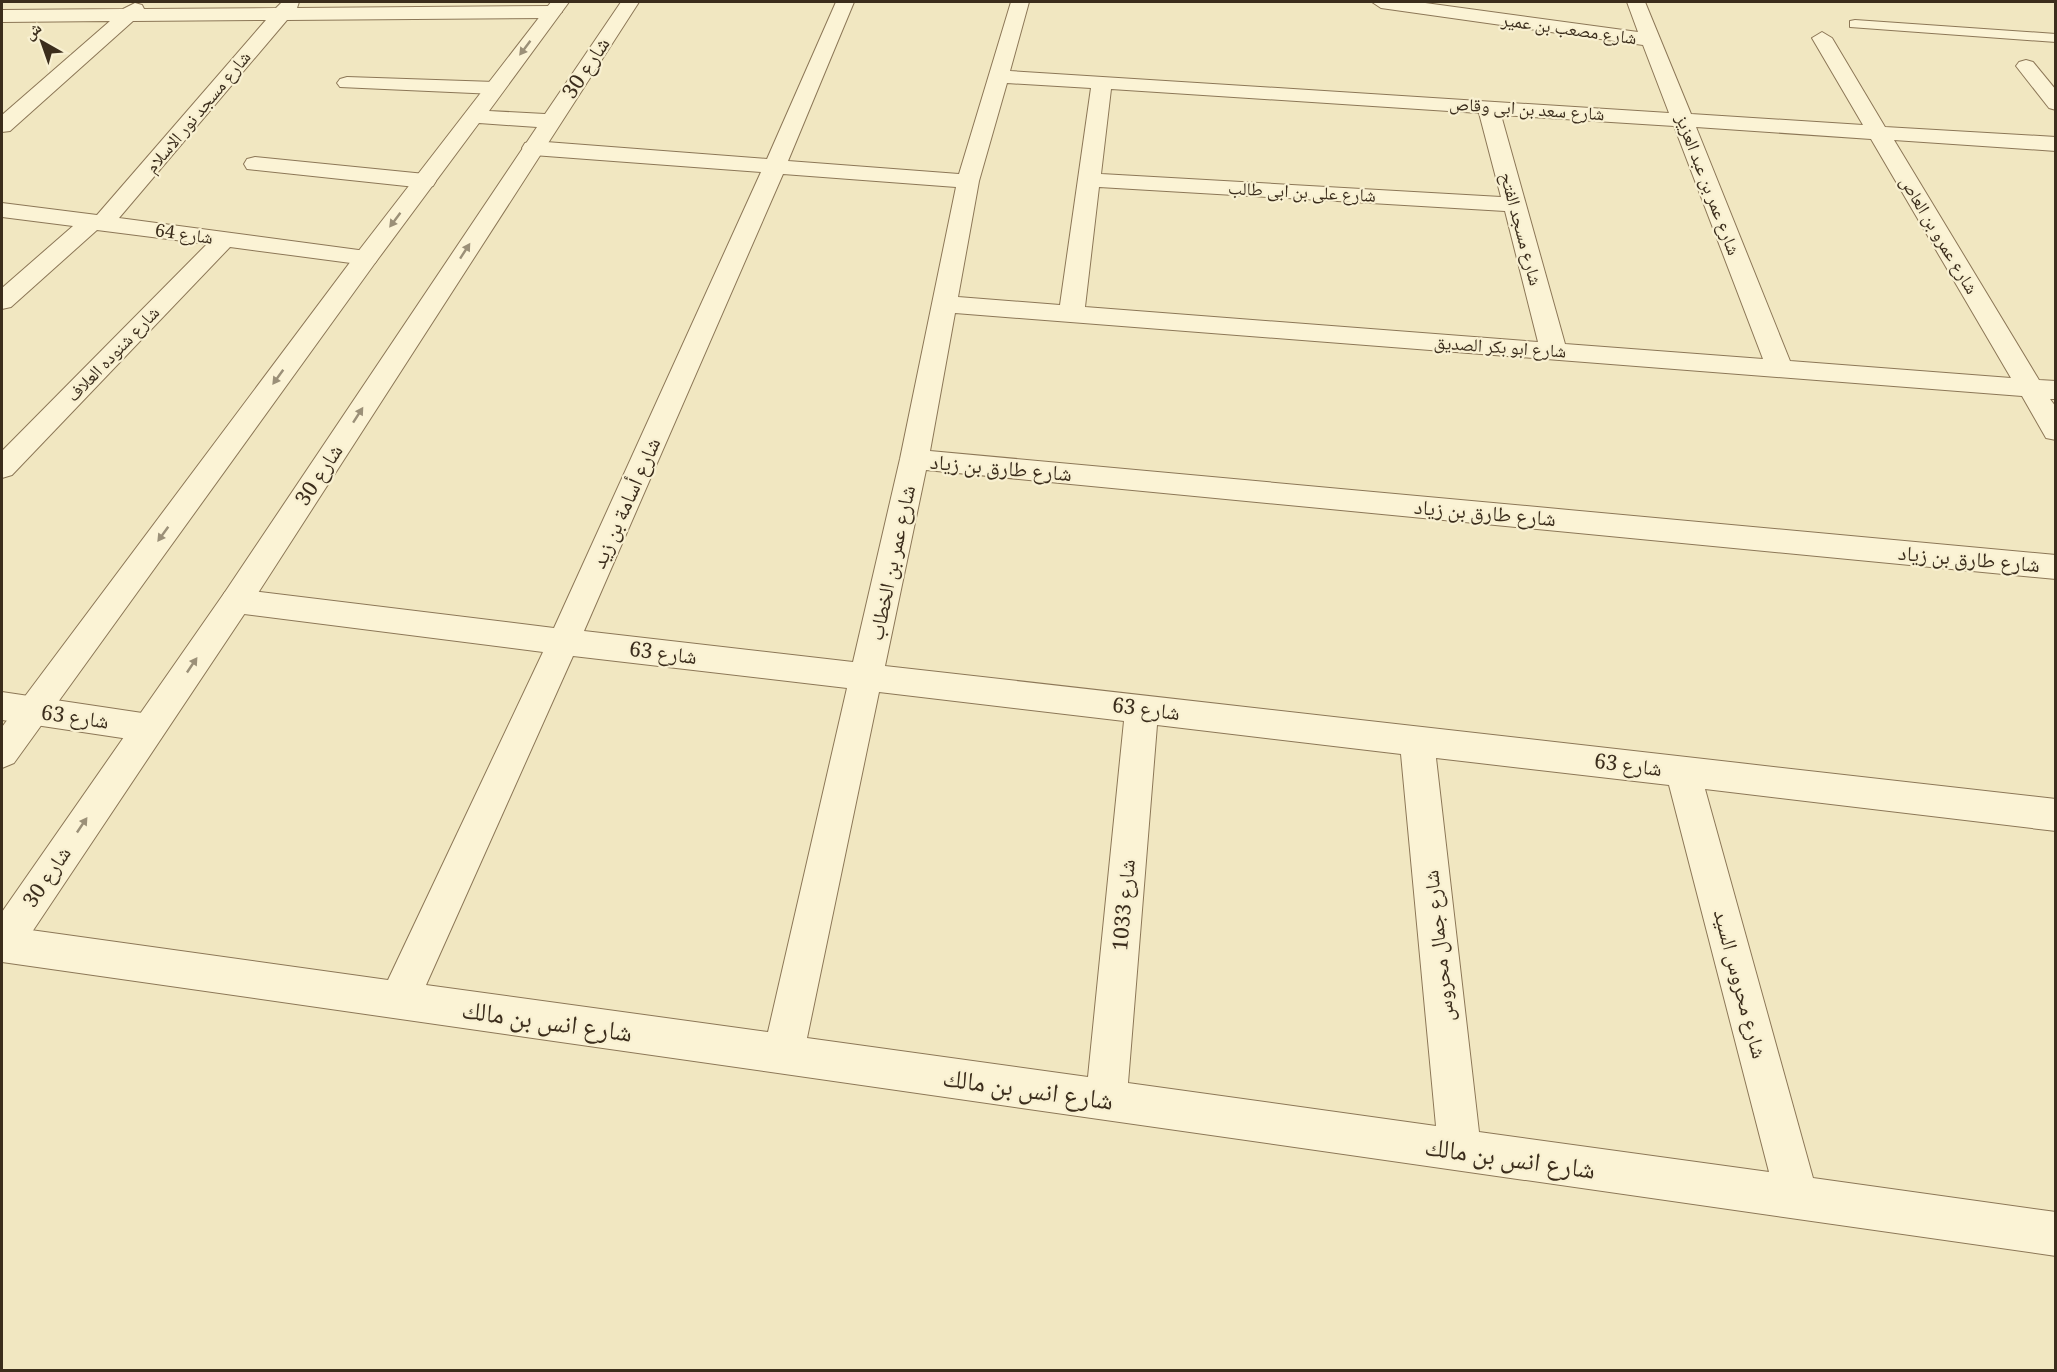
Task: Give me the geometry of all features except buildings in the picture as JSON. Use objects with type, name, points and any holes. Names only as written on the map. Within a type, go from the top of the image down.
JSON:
[{"type":"street","points":[[2,15],[14,2]]},
{"type":"street","name":"شارع 30","points":[[2,944],[236,601],[630,2]]},
{"type":"street","name":"شارع أسامة بن زيد","points":[[399,1000],[564,642],[775,166],[844,2]]},
{"type":"street","name":"شارع عمر بن الخطاب","points":[[783,1055],[914,459],[968,181],[1020,2]]},
{"type":"street","name":"شارع مصعب بن عمير","points":[[1381,2],[1651,40]]},
{"type":"street","name":"شارع عمر بن عبد العزيز","points":[[1636,2],[1780,369]]},
{"type":"street","points":[[2,15],[136,8],[556,7]]},
{"type":"street","points":[[2,753],[17,709],[366,258],[556,7]]},
{"type":"street","points":[[2,126],[136,8]]},
{"type":"street","name":"شارع مسجد نور الاسلام","points":[[2,301],[98,222],[286,8]]},
{"type":"street","name":"شارع عمرو بن العاص","points":[[1822,38],[1878,132],[2043,389],[2055,431]]},
{"type":"street","points":[[2026,66],[2055,104]]},
{"type":"street","name":"شارع سعد بن ابى وقاص","points":[[998,76],[2055,144]]},
{"type":"street","points":[[347,83],[495,88]]},
{"type":"street","points":[[1071,314],[1102,83]]},
{"type":"street","name":"شارع مسجد الفتح","points":[[1488,107],[1554,351]]},
{"type":"street","points":[[474,116],[550,121]]},
{"type":"street","points":[[533,147],[968,181]]},
{"type":"street","points":[[255,164],[424,181]]},
{"type":"street","name":"شارع على بن ابى طالب","points":[[1089,180],[1515,205]]},
{"type":"street","name":"شارع 64","points":[[2,210],[366,258]]},
{"type":"street","name":"شارع شنوده العلاف","points":[[2,468],[225,239]]},
{"type":"street","name":"شارع ابو بكر الصديق","points":[[944,304],[2043,389]]},
{"type":"street","name":"شارع طارق بن زياد","points":[[914,459],[2055,567]]},
{"type":"street","name":"شارع 63","points":[[236,601],[564,642],[2055,815]]},
{"type":"street","name":"شارع 63","points":[[17,709],[149,728]]},
{"type":"street","name":"شارع 1033","points":[[1106,1100],[1142,709]]},
{"type":"street","name":"شارع جمال محروس","points":[[1417,741],[1461,1151]]},
{"type":"street","name":"شارع محروس السيد","points":[[1683,771],[1797,1197]]},
{"type":"street","name":"شارع انس بن مالك","points":[[2,944],[2055,1234]]},
{"type":"lane","points":[[1855,24],[2055,38]]}]
